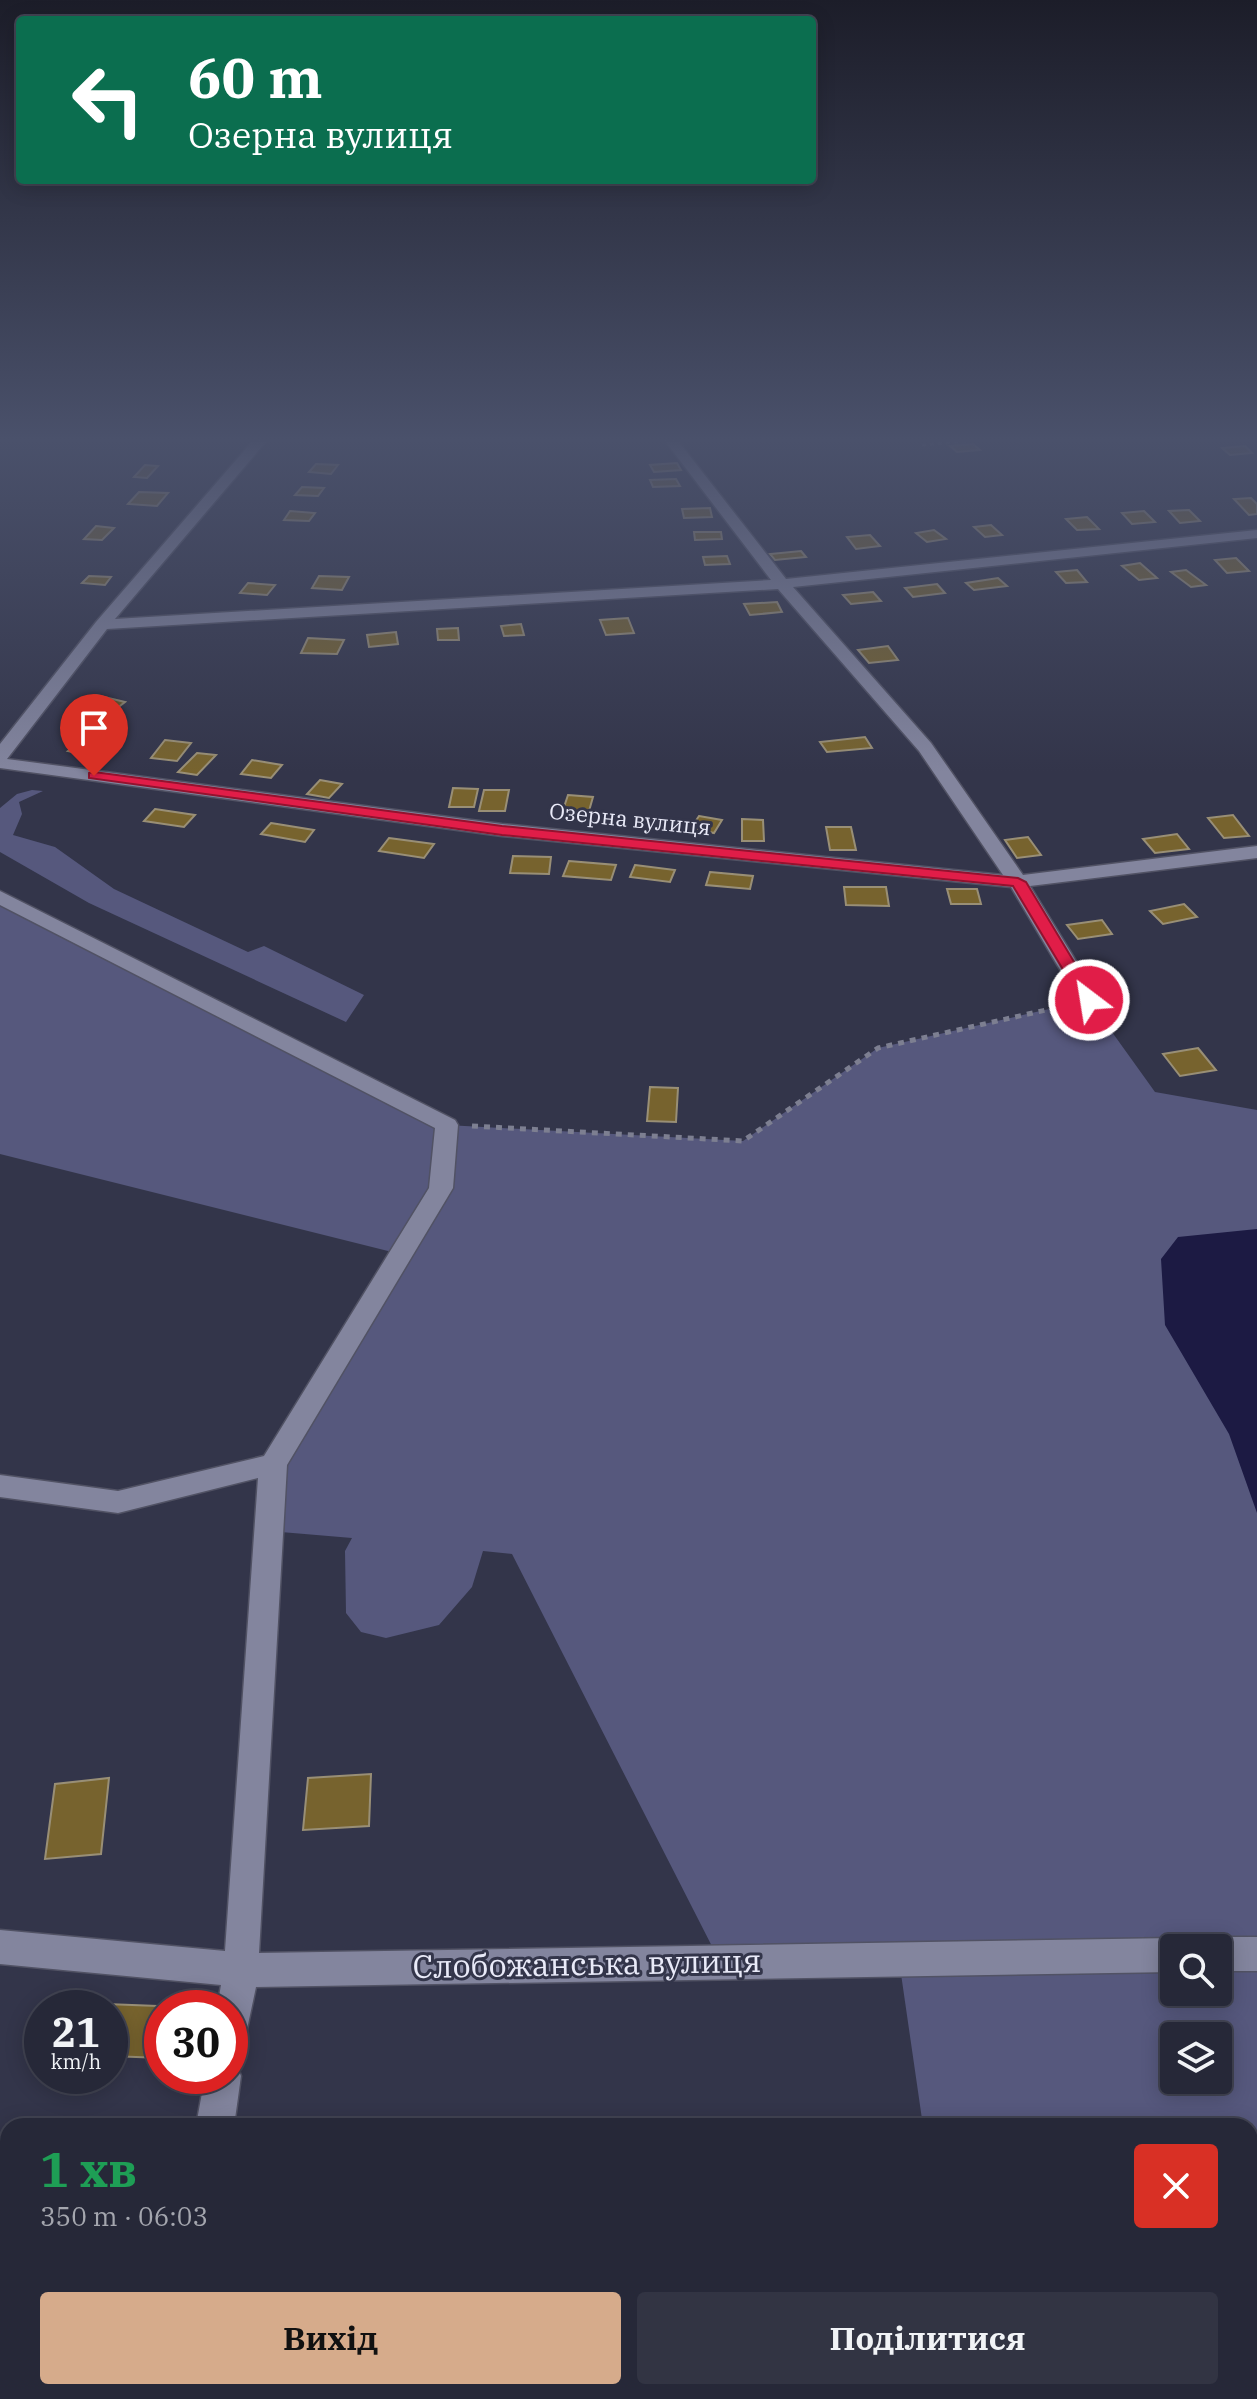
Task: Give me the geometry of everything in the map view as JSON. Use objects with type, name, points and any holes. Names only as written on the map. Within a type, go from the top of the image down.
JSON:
[{"type":"street","points":[[0,756],[102,625],[167,549]]},
{"type":"street","points":[[755,549],[925,747],[1018,882],[1089,1000]]},
{"type":"street","points":[[102,625],[782,584],[1115,549]]},
{"type":"street","name":"Озерна вулиця","points":[[0,763],[502,830],[1018,882],[1257,852]]},
{"type":"street","points":[[0,897],[447,1125],[441,1188],[273,1464],[238,1990]]},
{"type":"street","points":[[0,1486],[118,1502],[273,1464]]},
{"type":"street","name":"Слобожанська вулиця","points":[[0,1947],[241,1970],[1160,1955]]},
{"type":"street","points":[[1232,1954],[1257,1954]]},
{"type":"street","points":[[216,2118],[220,2094]]},
{"type":"path","points":[[447,1125],[743,1141],[878,1048],[1089,1000]]},
{"type":"shaded area","points":[[43,791],[19,802],[22,814],[13,835],[55,847],[114,889],[248,952],[264,946],[364,995],[346,1022],[89,903],[0,852],[0,808],[17,794]]},
{"type":"shaded area","points":[[0,897],[447,1125],[743,1141],[878,1048],[1089,1000],[1155,1092],[1257,1110],[1257,2118],[922,2118],[899,1960],[720,1962],[512,1554],[483,1551],[472,1587],[439,1625],[386,1638],[361,1632],[346,1613],[345,1551],[352,1538],[269,1531],[273,1464],[400,1254],[0,1154]]},
{"type":"shaded area","points":[[1257,1229],[1257,1513],[1229,1434],[1165,1325],[1161,1259],[1178,1237]]},
{"type":"building","points":[[801,551],[806,557],[775,560],[770,554]]},
{"type":"building","points":[[727,556],[730,564],[705,565],[703,557]]},
{"type":"building","points":[[1236,558],[1249,571],[1227,573],[1215,560]]},
{"type":"building","points":[[1140,563],[1157,578],[1139,580],[1122,566]]},
{"type":"building","points":[[1077,570],[1087,582],[1066,583],[1056,572]]},
{"type":"building","points":[[1186,570],[1206,585],[1191,587],[1171,572]]},
{"type":"building","points":[[89,576],[111,577],[105,585],[82,583]]},
{"type":"building","points":[[319,576],[349,577],[342,590],[312,588]]},
{"type":"building","points":[[998,578],[1007,586],[974,590],[966,583]]},
{"type":"building","points":[[248,583],[275,585],[267,595],[240,593]]},
{"type":"building","points":[[937,584],[945,593],[913,597],[905,588]]},
{"type":"building","points":[[873,592],[881,601],[851,604],[843,595]]},
{"type":"building","points":[[777,602],[782,612],[750,615],[744,604]]},
{"type":"building","points":[[628,618],[634,633],[606,635],[600,620]]},
{"type":"building","points":[[521,624],[524,635],[504,636],[501,626]]},
{"type":"building","points":[[458,628],[459,640],[438,640],[437,629]]},
{"type":"building","points":[[396,632],[398,644],[369,647],[367,635]]},
{"type":"building","points":[[308,638],[344,640],[337,654],[301,653]]},
{"type":"building","points":[[888,646],[898,660],[869,663],[858,650]]},
{"type":"building","points":[[96,695],[125,702],[107,716],[77,709]]},
{"type":"building","points":[[90,735],[106,739],[84,755],[68,751]]},
{"type":"building","points":[[865,737],[872,748],[827,752],[820,742]]},
{"type":"building","points":[[165,740],[191,743],[177,761],[151,758]]},
{"type":"building","points":[[197,753],[216,755],[197,775],[178,772]]},
{"type":"building","points":[[252,760],[282,765],[271,778],[241,774]]},
{"type":"building","points":[[320,780],[342,784],[329,798],[307,794]]},
{"type":"building","points":[[453,788],[478,789],[474,807],[449,807]]},
{"type":"building","points":[[484,790],[509,790],[505,811],[479,811]]},
{"type":"building","points":[[568,795],[593,797],[587,818],[561,816]]},
{"type":"building","points":[[155,809],[195,815],[184,827],[144,821]]},
{"type":"building","points":[[1233,815],[1249,836],[1224,838],[1208,818]]},
{"type":"building","points":[[699,816],[722,820],[714,833],[691,828]]},
{"type":"building","points":[[742,819],[763,820],[764,841],[742,841]]},
{"type":"building","points":[[271,823],[314,830],[305,842],[261,834]]},
{"type":"building","points":[[826,827],[851,827],[856,850],[830,850]]},
{"type":"building","points":[[1177,834],[1189,849],[1155,853],[1143,839]]},
{"type":"building","points":[[1028,837],[1041,855],[1017,858],[1005,840]]},
{"type":"building","points":[[389,838],[434,844],[424,858],[379,851]]},
{"type":"building","points":[[513,856],[551,857],[549,874],[510,873]]},
{"type":"building","points":[[569,861],[616,865],[611,880],[563,876]]},
{"type":"building","points":[[635,865],[675,870],[670,882],[630,877]]},
{"type":"building","points":[[710,872],[753,876],[750,889],[706,885]]},
{"type":"building","points":[[844,887],[886,887],[889,906],[846,905]]},
{"type":"building","points":[[947,889],[977,889],[981,904],[951,904]]},
{"type":"building","points":[[1184,904],[1197,917],[1163,924],[1150,911]]},
{"type":"building","points":[[1102,920],[1112,934],[1078,939],[1067,925]]},
{"type":"building","points":[[1198,1048],[1216,1070],[1180,1076],[1163,1054]]},
{"type":"building","points":[[650,1087],[678,1088],[676,1122],[647,1121]]},
{"type":"building","points":[[371,1774],[369,1826],[303,1830],[308,1778]]},
{"type":"building","points":[[109,1778],[101,1854],[45,1859],[55,1784]]},
{"type":"building","points":[[128,2005],[144,2005],[144,2057],[128,2057]]},
{"type":"route","points":[[94,776],[502,830],[1018,882],[1089,1000]]}]
